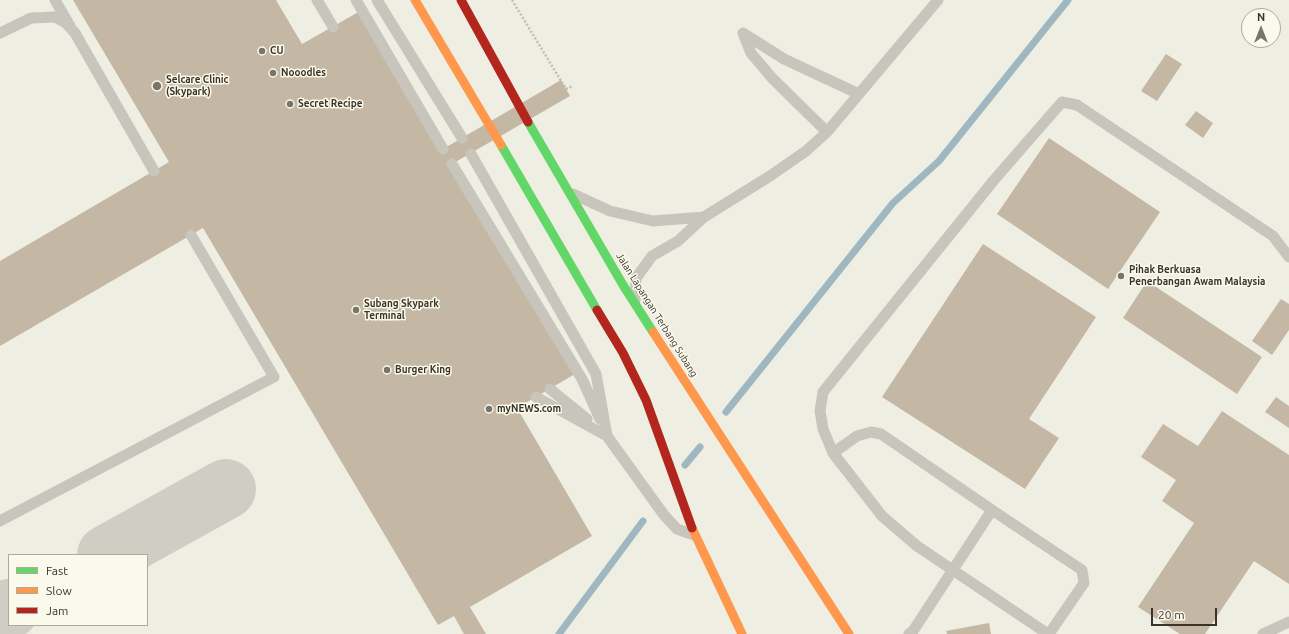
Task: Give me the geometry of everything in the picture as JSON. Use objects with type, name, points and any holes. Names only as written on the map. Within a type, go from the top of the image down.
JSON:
[{"type":"main road","points":[[415,0],[624,354],[646,400],[694,535],[742,634]]},
{"type":"main road","name":"Jalan Lapangan Terbang Subang","points":[[461,0],[570,193],[635,302],[849,634]]},
{"type":"lane","points":[[56,0],[154,171]]},
{"type":"lane","points":[[317,0],[333,27]]},
{"type":"lane","points":[[356,0],[443,149]]},
{"type":"lane","points":[[376,0],[462,138]]},
{"type":"lane","points":[[635,302],[636,278],[652,256],[678,241],[704,217],[770,176],[806,151],[827,132],[938,0]]},
{"type":"lane","points":[[0,34],[31,18],[42,16],[54,17],[66,23],[75,33]]},
{"type":"lane","points":[[827,132],[763,68],[751,53],[743,33],[784,59],[859,94]]},
{"type":"lane","points":[[833,453],[857,436],[871,432],[881,434],[1082,570],[1084,582],[1049,634],[917,546],[882,516],[833,453],[823,429],[821,417],[823,392],[994,180],[1062,102],[1077,105],[1273,236],[1289,257]]},
{"type":"lane","points":[[471,154],[596,374],[607,436]]},
{"type":"lane","points":[[452,164],[582,380],[607,436],[664,515],[677,530],[694,535]]},
{"type":"lane","points":[[570,193],[610,211],[653,221],[704,217]]},
{"type":"lane","points":[[0,521],[274,376],[191,235]]},
{"type":"lane","points":[[550,389],[607,436]]},
{"type":"lane","points":[[536,397],[607,436]]},
{"type":"lane","points":[[909,634],[913,631],[992,510]]},
{"type":"lane","points":[[1263,634],[1289,622]]},
{"type":"path","points":[[512,0],[566,89],[573,86]]},
{"type":"building","name":"Subang Skypark Terminal","points":[[73,0],[276,0],[302,44],[362,10],[443,149],[561,80],[570,96],[452,164],[575,374],[517,408],[592,536],[470,607],[486,634],[464,634],[454,616],[438,625],[203,228],[0,346],[0,261],[169,162]]},
{"type":"building","points":[[1166,54],[1182,64],[1157,101],[1141,91]]},
{"type":"building","points":[[1196,111],[1213,123],[1203,138],[1185,125]]},
{"type":"building","points":[[1049,138],[1160,212],[1108,289],[997,214]]},
{"type":"building","points":[[983,244],[1096,317],[1029,419],[1059,438],[1025,489],[882,397]]},
{"type":"building","points":[[1147,281],[1262,357],[1237,394],[1123,318]]},
{"type":"building","points":[[1281,299],[1289,304],[1289,330],[1272,355],[1252,341]]},
{"type":"building","points":[[1276,397],[1289,406],[1289,428],[1265,412]]},
{"type":"building","points":[[1222,411],[1289,455],[1289,584],[1254,561],[1205,634],[1180,634],[1138,607],[1194,523],[1162,501],[1176,480],[1141,457],[1163,424],[1198,446]]},
{"type":"building","points":[[989,623],[991,634],[947,634],[946,631]]},
{"type":"waterway","points":[[726,412],[893,203],[939,161],[1068,0]]},
{"type":"waterway","points":[[685,465],[700,447]]},
{"type":"waterway","points":[[559,634],[643,521]]},
{"type":"taxiway","points":[[109,554],[226,489]]},
{"type":"taxiway","points":[[0,614],[8,610]]},
{"type":"traffic: fast","points":[[528,122],[623,285],[653,332]]},
{"type":"traffic: fast","points":[[501,145],[597,310]]},
{"type":"traffic: slow","points":[[415,0],[501,145]]},
{"type":"traffic: slow","points":[[653,332],[849,634]]},
{"type":"traffic: slow","points":[[692,528],[742,634]]},
{"type":"traffic: jam","points":[[461,0],[528,122]]},
{"type":"traffic: jam","points":[[597,310],[623,353],[646,400],[692,528]]},
{"type":"place","name":"CU","points":[[262,51]]},
{"type":"place","name":"Nooodles","points":[[273,73]]},
{"type":"place","name":"Selcare Clinic (Skypark)","points":[[157,86]]},
{"type":"place","name":"Secret Recipe","points":[[290,104]]},
{"type":"place","name":"Pihak Berkuasa Penerbangan Awam Malaysia","points":[[1121,276]]},
{"type":"place","name":"Subang Skypark Terminal","points":[[356,310]]},
{"type":"place","name":"Burger King","points":[[387,370]]},
{"type":"place","name":"myNEWS.com","points":[[489,409]]}]
